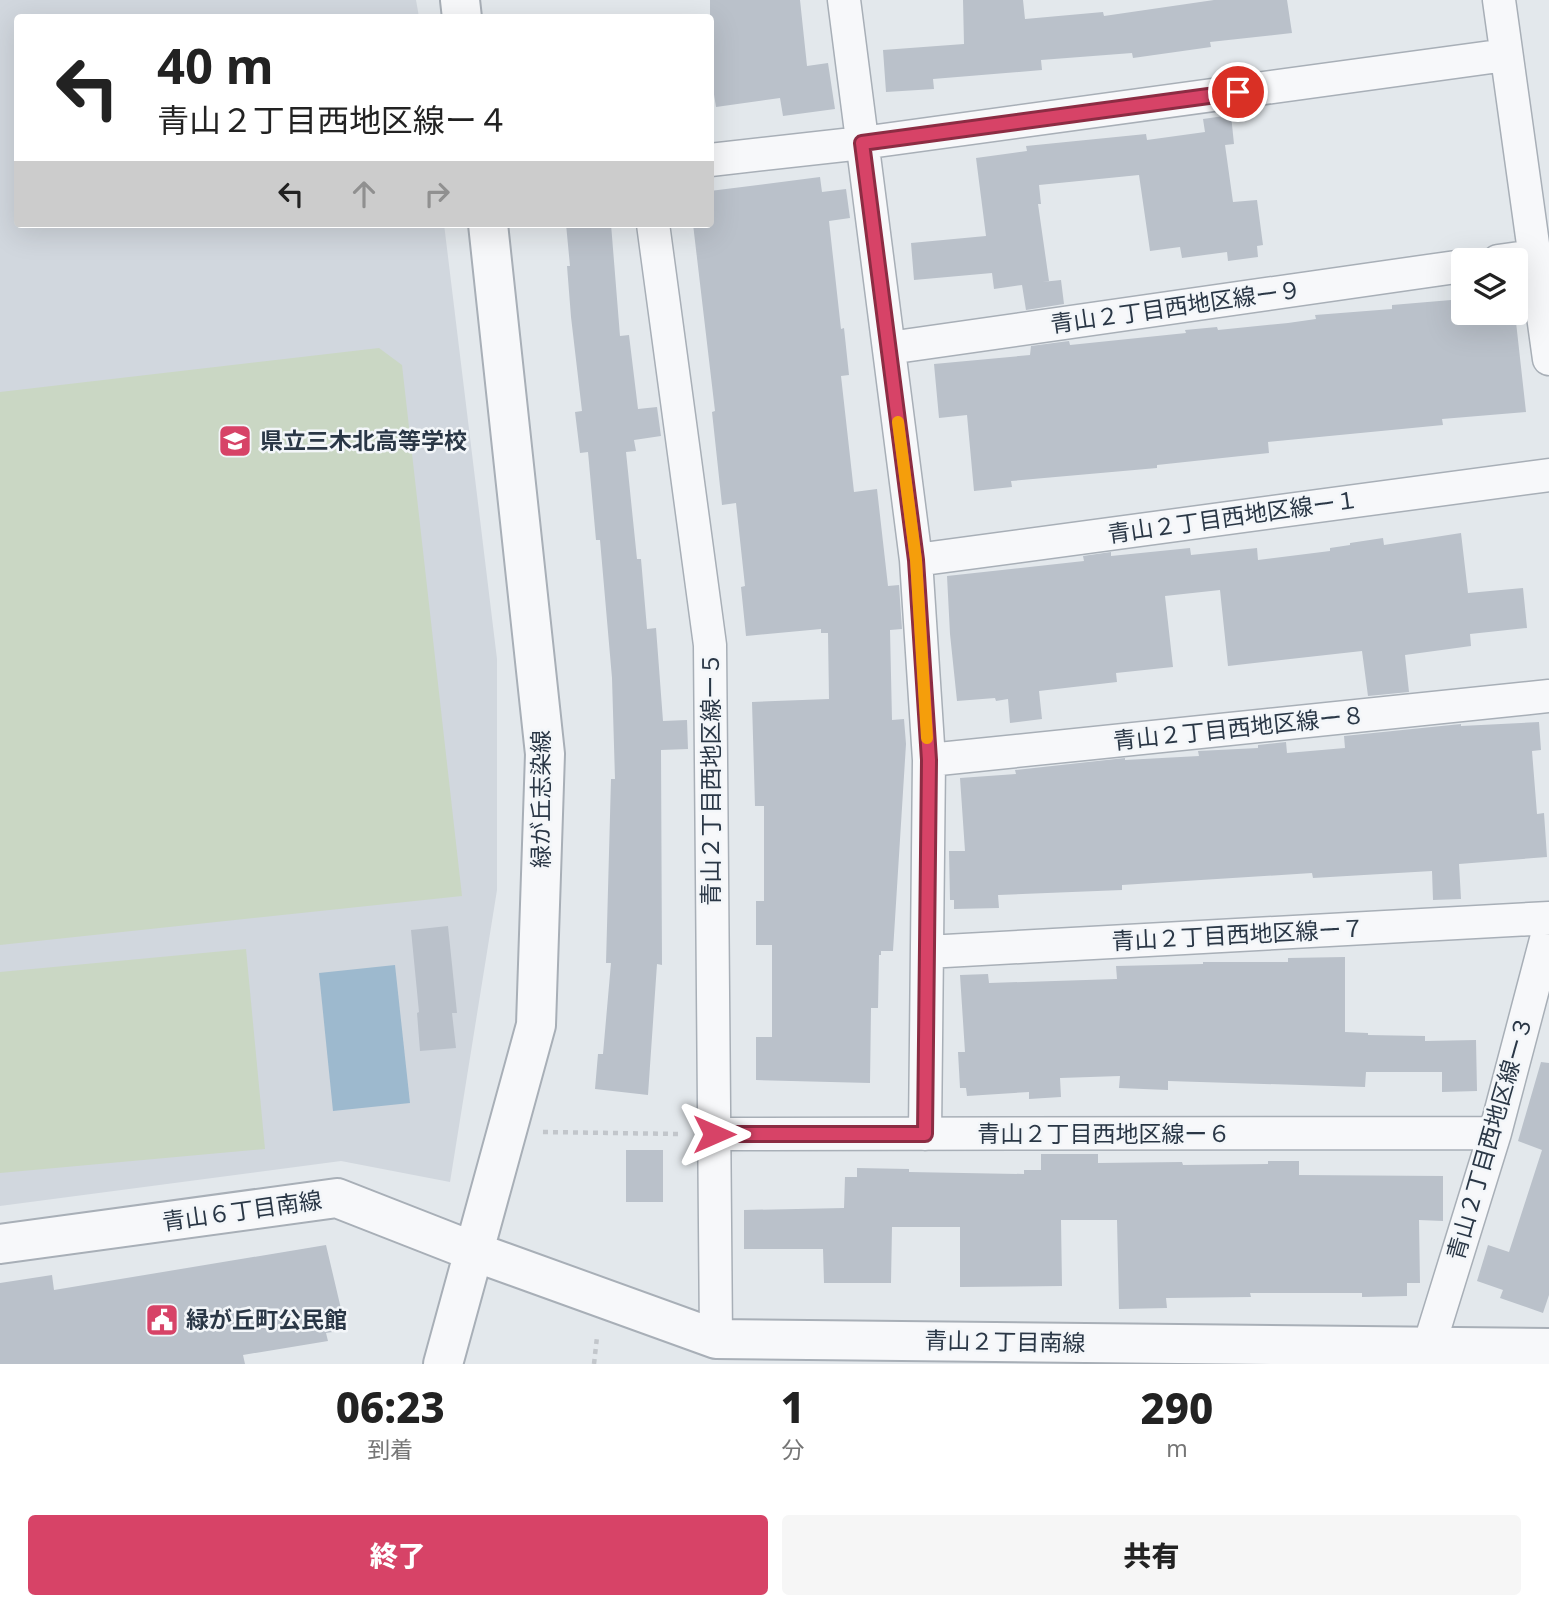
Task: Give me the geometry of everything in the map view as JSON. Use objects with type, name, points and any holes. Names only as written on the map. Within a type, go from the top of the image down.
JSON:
[{"type":"street","points":[[845,0],[916,560],[929,760],[925,1134]]},
{"type":"street","points":[[1499,0],[1549,359]]},
{"type":"street","points":[[714,160],[862,143],[1506,55]]},
{"type":"street","name":"緑が丘志染線","points":[[443,1364],[536,1025],[545,754],[488,228]]},
{"type":"street","name":"青山２丁目西地区線ー５","points":[[654,228],[710,645],[716,1339]]},
{"type":"street","points":[[1528,257],[1534,256]]},
{"type":"street","name":"青山２丁目西地区線ー９","points":[[889,348],[1451,268]]},
{"type":"street","name":"青山２丁目西地区線ー１","points":[[916,560],[1549,475]]},
{"type":"street","name":"青山２丁目西地区線ー８","points":[[929,760],[1549,696]]},
{"type":"street","name":"青山２丁目西地区線ー７","points":[[927,952],[1549,918]]},
{"type":"street","name":"青山２丁目西地区線ー３","points":[[1429,1346],[1494,1133],[1549,928]]},
{"type":"street","name":"青山２丁目西地区線ー６","points":[[714,1134],[1494,1133]]},
{"type":"street","name":"青山６丁目南線","points":[[0,1244],[337,1198],[475,1252]]},
{"type":"street","name":"青山２丁目南線","points":[[475,1252],[716,1339],[1549,1348]]},
{"type":"path","points":[[508,1132],[714,1134]]},
{"type":"shaded area","name":"県立三木北高等学校","points":[[0,0],[416,0],[418,14],[14,14],[14,228],[444,228],[497,659],[497,890],[450,1182],[341,1161],[0,1206]]},
{"type":"green space","points":[[379,348],[402,365],[462,896],[0,945],[0,392]]},
{"type":"green space","points":[[246,949],[265,1149],[0,1173],[0,972]]},
{"type":"water","points":[[395,965],[410,1103],[333,1111],[319,973]]},
{"type":"building","points":[[710,0],[800,0],[807,66],[828,63],[835,109],[783,116],[780,98],[716,107],[714,14],[710,14]]},
{"type":"building","points":[[963,0],[1023,0],[1025,19],[1103,12],[1104,16],[1214,0],[1287,0],[1292,33],[1210,42],[1211,47],[1133,58],[1132,53],[1041,60],[1042,70],[933,79],[934,89],[886,92],[883,50],[964,44]]},
{"type":"building","points":[[1231,115],[1234,144],[1225,145],[1233,202],[1257,200],[1263,245],[1257,246],[1258,257],[1228,261],[1227,252],[1182,258],[1180,247],[1150,251],[1139,175],[1039,185],[1041,204],[1038,204],[1049,281],[1042,282],[1061,280],[1064,304],[1026,310],[1022,285],[994,289],[992,273],[914,280],[911,243],[986,236],[976,158],[1027,151],[1026,146],[1146,134],[1147,140],[1205,132],[1203,119]]},
{"type":"building","points":[[820,177],[822,192],[846,189],[850,218],[829,221],[849,375],[841,376],[854,492],[877,489],[888,586],[899,585],[902,629],[890,630],[892,720],[904,719],[906,744],[893,951],[881,951],[879,955],[878,1008],[871,1008],[870,1083],[756,1080],[756,1037],[772,1037],[772,945],[756,945],[756,901],[764,901],[764,806],[755,806],[752,702],[829,699],[828,633],[821,633],[821,629],[746,636],[741,587],[745,586],[736,503],[722,505],[712,412],[715,411],[693,228],[714,228],[714,190]]},
{"type":"building","points":[[566,228],[611,228],[620,336],[629,335],[638,409],[657,407],[661,436],[634,440],[636,451],[626,452],[637,559],[641,559],[647,629],[656,628],[663,721],[687,720],[688,749],[661,750],[662,965],[657,964],[648,1095],[595,1089],[598,1054],[603,1054],[611,963],[606,963],[611,779],[615,779],[612,678],[600,540],[596,540],[588,452],[580,453],[575,412],[582,411],[571,317],[567,266],[570,266]]},
{"type":"building","points":[[1451,300],[1451,325],[1516,325],[1526,412],[1442,419],[1443,425],[1268,442],[1269,453],[1157,465],[1157,468],[1011,481],[1012,487],[974,491],[967,415],[939,418],[934,364],[1030,355],[1031,346],[1069,341],[1070,345],[1186,333],[1185,330],[1217,327],[1218,330],[1288,323],[1316,319],[1315,315],[1392,309],[1392,305]]},
{"type":"building","points":[[1461,533],[1468,593],[1523,588],[1527,628],[1470,634],[1471,646],[1405,655],[1409,692],[1368,696],[1362,651],[1228,666],[1220,590],[1165,596],[1173,667],[1116,673],[1117,682],[1039,691],[1042,719],[1010,723],[1008,699],[957,701],[947,576],[1084,561],[1083,556],[1111,552],[1111,556],[1190,548],[1191,555],[1257,548],[1258,560],[1330,551],[1330,548],[1350,543],[1383,538],[1384,545]]},
{"type":"building","points":[[1539,722],[1541,750],[1532,751],[1537,814],[1544,813],[1547,857],[1459,864],[1461,899],[1433,900],[1432,871],[1313,878],[1312,873],[1122,885],[1122,890],[998,895],[999,908],[954,909],[954,900],[950,900],[949,851],[965,851],[960,778],[1016,774],[1015,770],[1125,758],[1199,756],[1198,751],[1258,748],[1258,745],[1286,742],[1287,753],[1345,748],[1344,736],[1461,724]]},
{"type":"building","points":[[448,926],[457,1013],[452,1013],[456,1048],[420,1051],[411,930]]},
{"type":"building","points":[[1345,957],[1345,1032],[1425,1036],[1425,1041],[1476,1040],[1477,1091],[1442,1092],[1442,1072],[1366,1072],[1365,1087],[1168,1081],[1168,1090],[1119,1088],[1120,1076],[1060,1078],[1061,1097],[1029,1099],[1029,1092],[967,1096],[966,1088],[960,1088],[958,1052],[965,1052],[960,975],[988,974],[989,983],[1117,979],[1116,966],[1288,962],[1288,958]]},
{"type":"building","points":[[1541,1062],[1549,1063],[1549,1295],[1543,1313],[1500,1298],[1503,1290],[1477,1281],[1488,1245],[1509,1252],[1542,1150],[1518,1141]]},
{"type":"building","points":[[626,1150],[663,1150],[663,1202],[626,1202]]},
{"type":"building","points":[[1041,1154],[1098,1154],[1098,1163],[1182,1162],[1183,1165],[1299,1161],[1299,1175],[1443,1176],[1443,1221],[1419,1220],[1420,1283],[1407,1283],[1407,1296],[1362,1297],[1362,1293],[1250,1293],[1251,1297],[1166,1298],[1167,1308],[1119,1309],[1117,1220],[1061,1220],[1062,1286],[960,1287],[960,1227],[892,1227],[891,1283],[824,1283],[823,1249],[744,1249],[744,1210],[844,1208],[845,1177],[857,1177],[857,1168],[909,1169],[909,1172],[1024,1174],[1024,1170],[1041,1170]]},
{"type":"building","name":"緑が丘町公民館","points":[[326,1245],[346,1330],[326,1333],[328,1341],[243,1355],[245,1364],[0,1364],[0,1283],[52,1275],[54,1290]]},
{"type":"slow traffic","points":[[898,422],[916,560],[927,738]]},
{"type":"place","name":"県立三木北高等学校","points":[[235,441]]},
{"type":"place","name":"緑が丘町公民館","points":[[162,1320]]},
{"type":"route","points":[[714,1134],[925,1134],[929,760],[916,560],[862,143],[1238,92]]}]
